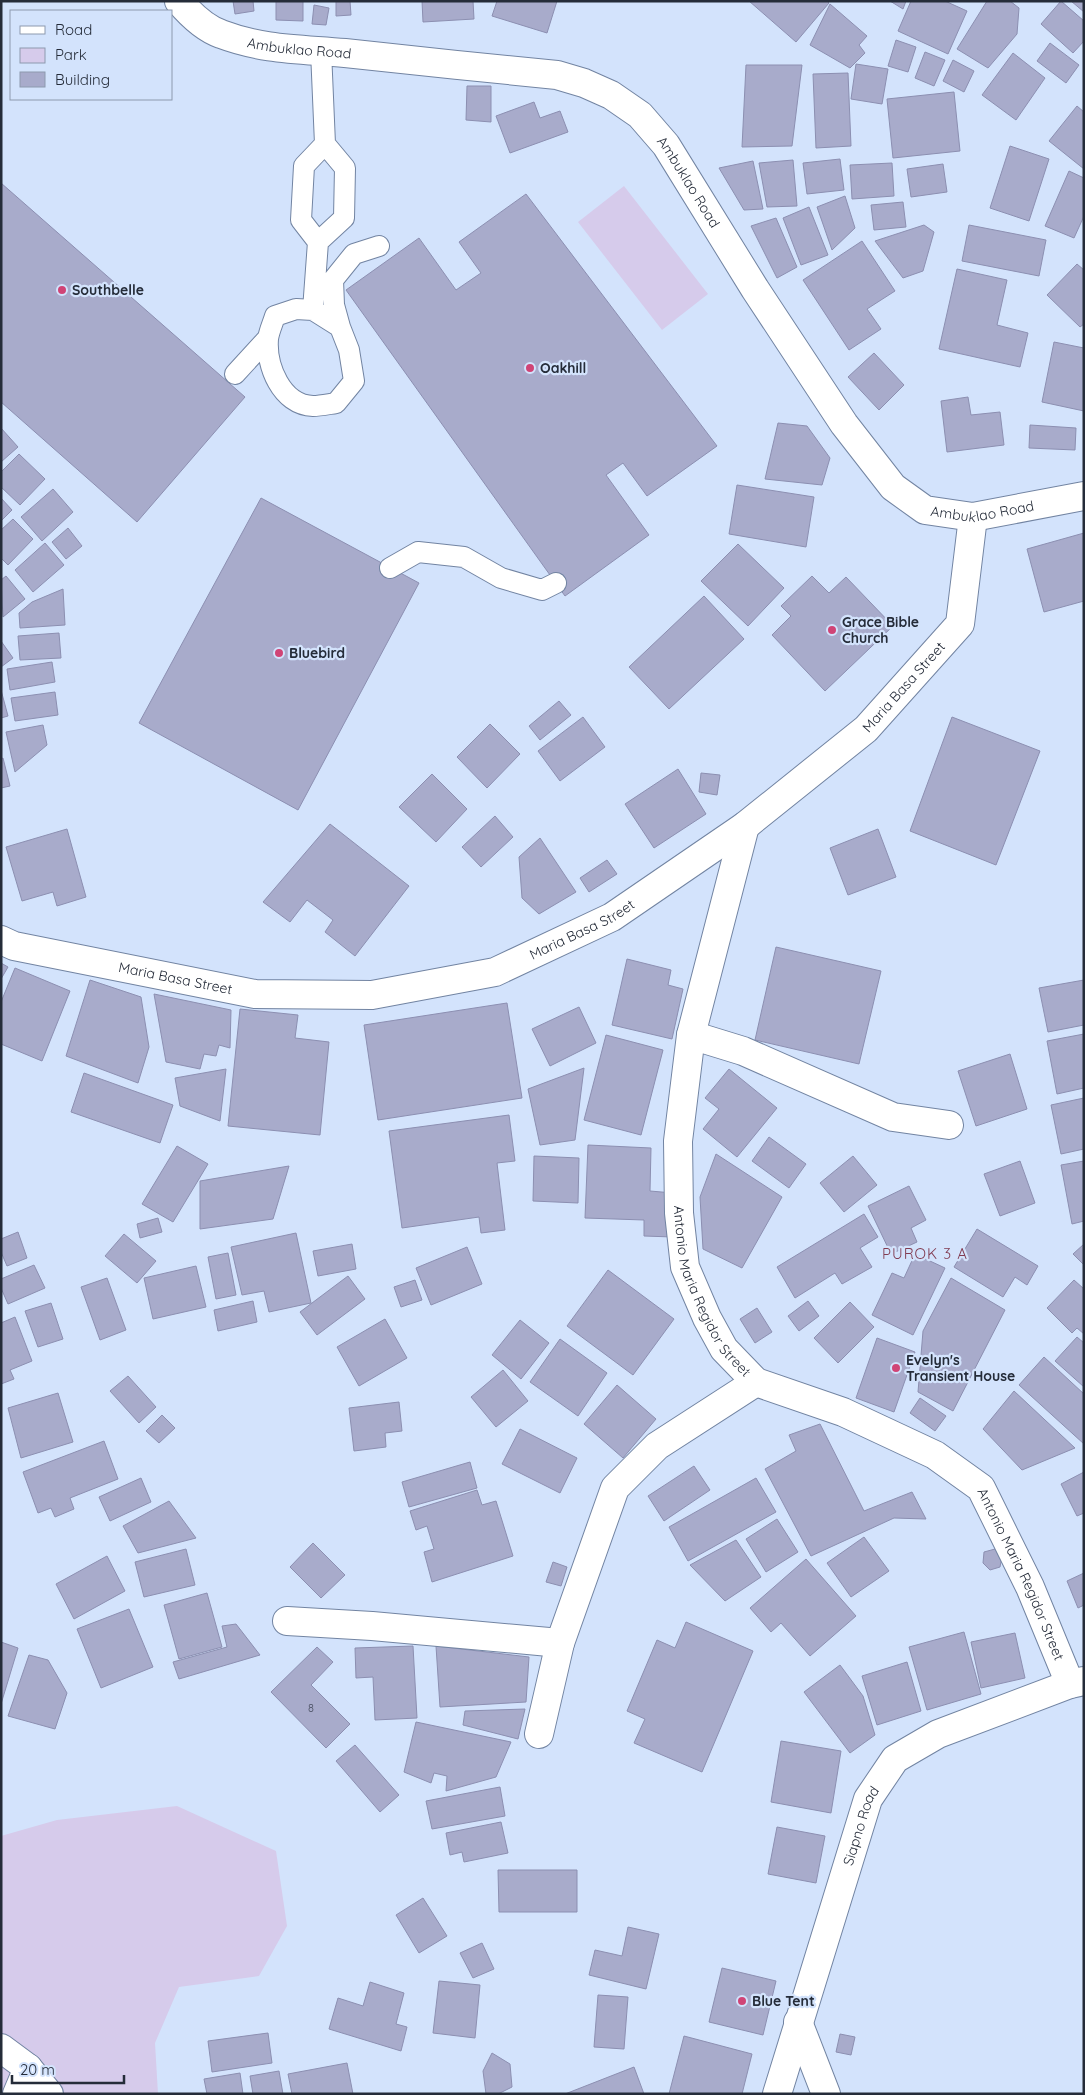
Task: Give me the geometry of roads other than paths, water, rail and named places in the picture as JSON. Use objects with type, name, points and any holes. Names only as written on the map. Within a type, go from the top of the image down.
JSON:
[{"type":"street","name":"Ambuklao Road","points":[[179,1],[192,16],[218,33],[246,42],[280,49],[321,51],[557,75],[584,83],[611,95],[640,115],[666,145],[755,289],[844,424],[893,487],[925,510],[973,517],[1084,496]]},
{"type":"street","name":"Maria Basa Street","points":[[1,940],[14,946],[255,994],[372,995],[495,972],[612,917],[745,826],[866,729],[960,624],[973,517]]},
{"type":"street","name":"Antonio Maria Regidor Street","points":[[745,826],[690,1035],[678,1141],[679,1213],[686,1268],[707,1318],[724,1349],[756,1382],[843,1412],[936,1454],[981,1488],[1030,1587],[1047,1627],[1077,1683]]},
{"type":"street","points":[[690,1035],[743,1051],[893,1117],[949,1125]]},
{"type":"street","points":[[539,1734],[560,1643],[614,1488],[657,1446],[756,1382]]},
{"type":"street","points":[[288,1621],[372,1626],[560,1643]]},
{"type":"street","name":"Siapno Road","points":[[777,2094],[868,1799],[895,1760],[938,1734],[1077,1683]]},
{"type":"street","points":[[798,2022],[826,2094]]},
{"type":"street","points":[[1,2048],[28,2068],[49,2094]]},
{"type":"street","points":[[16,2094],[28,2068]]},
{"type":"lane","points":[[318,242],[344,218],[345,168],[325,144],[321,51]]},
{"type":"lane","points":[[313,310],[318,242],[301,220],[304,166],[325,144]]},
{"type":"lane","points":[[340,327],[313,310],[296,309],[275,316],[268,338],[270,366],[278,384],[294,400],[312,406],[336,403],[354,381],[350,350],[340,327],[334,305],[333,280],[354,254],[379,246]]},
{"type":"lane","points":[[234,374],[268,338]]},
{"type":"lane","points":[[390,568],[418,552],[464,557],[501,578],[542,590],[556,583]]},
{"type":"place","name":"Southbelle","points":[[62,290]]},
{"type":"place","name":"Oakhill","points":[[530,368]]},
{"type":"place","name":"Grace Bible Church","points":[[832,630]]},
{"type":"place","name":"Bluebird","points":[[279,653]]},
{"type":"place","name":"Evelyn's Transient House","points":[[896,1368]]},
{"type":"place","name":"Blue Tent","points":[[742,2001]]},
{"type":"district","name":"PUROK 3 A","points":[[925,1253]]}]
